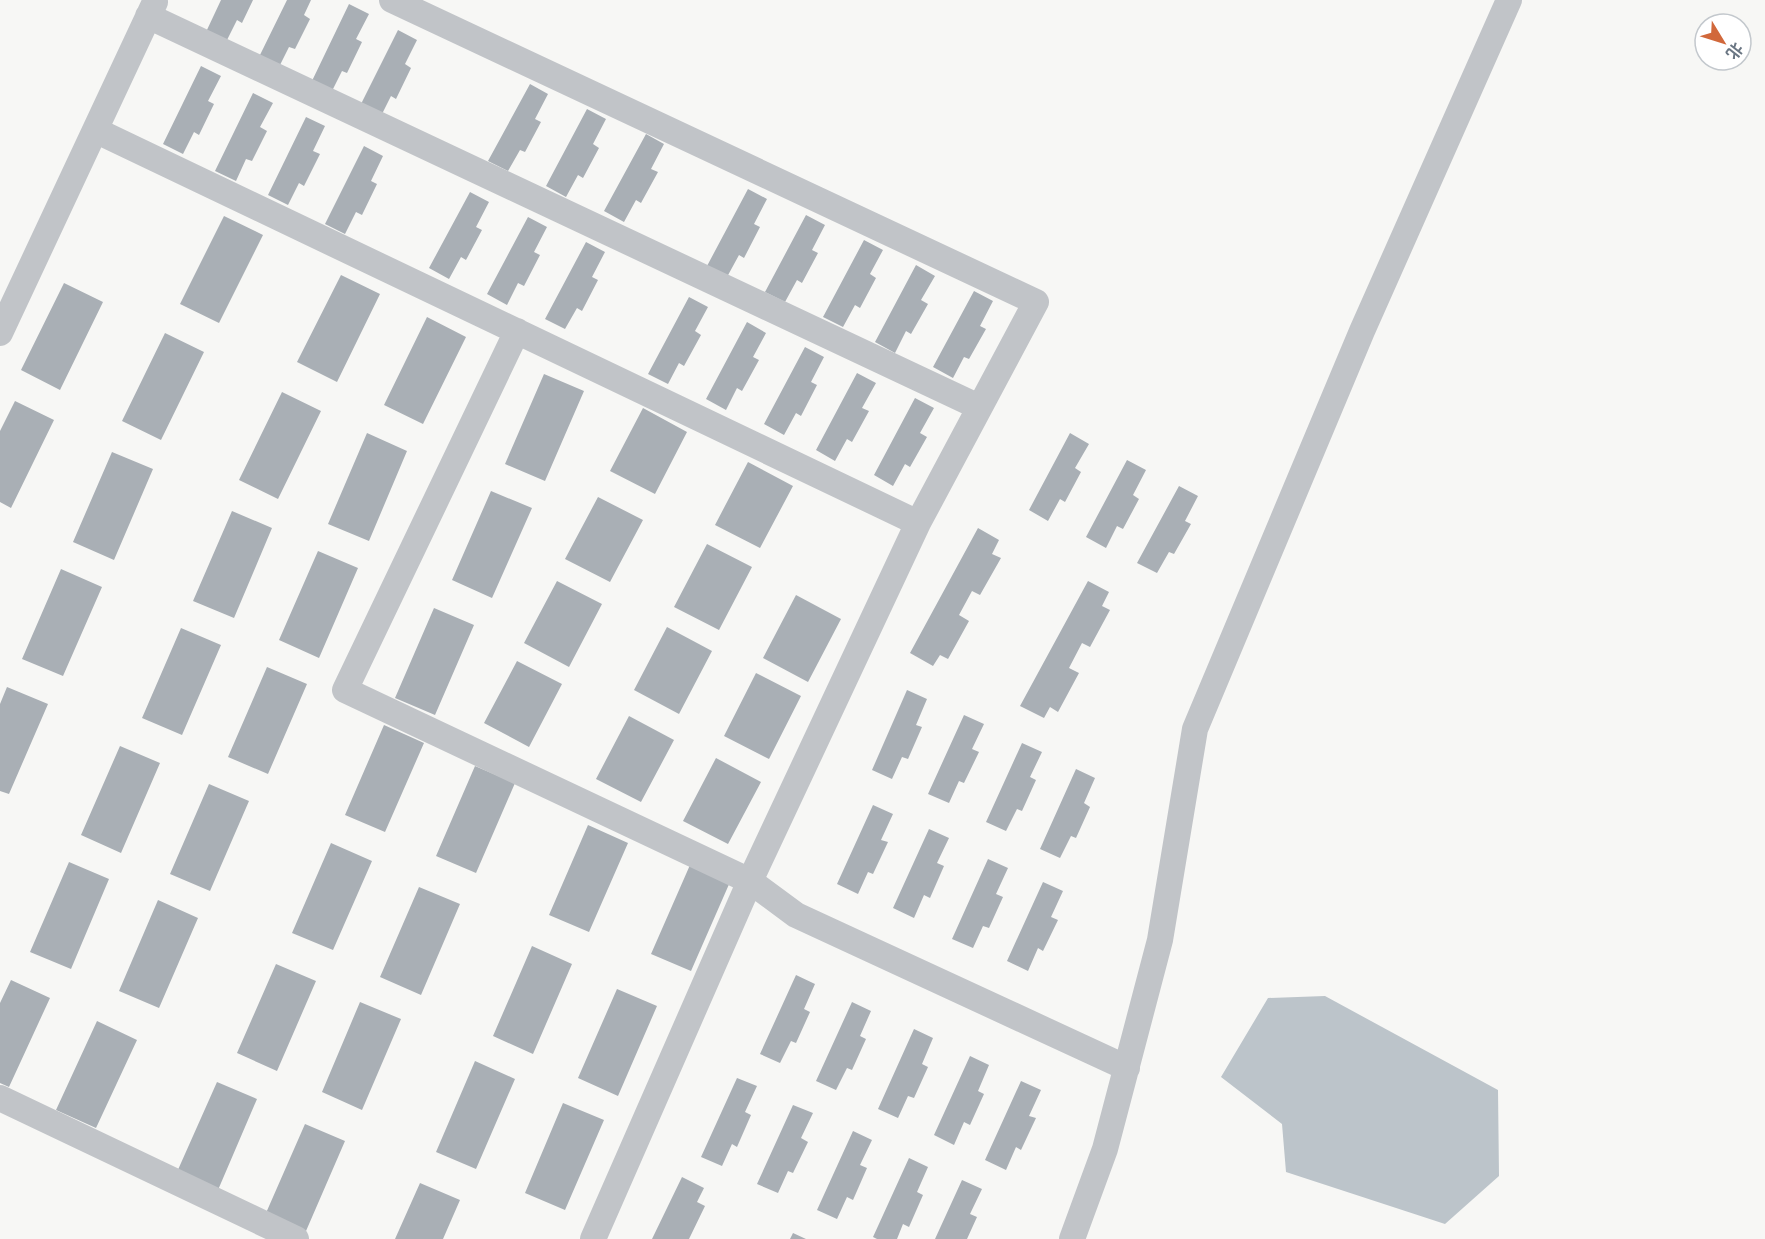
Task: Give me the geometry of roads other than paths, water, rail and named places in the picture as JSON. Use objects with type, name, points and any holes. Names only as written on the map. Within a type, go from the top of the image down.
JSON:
[{"type":"street","points":[[392,0],[1036,302],[918,523],[750,881],[593,1239]]},
{"type":"street","points":[[1072,1239],[1105,1149],[1160,940],[1195,729],[1362,331],[1509,0]]},
{"type":"street","points":[[0,333],[152,8],[979,407]]},
{"type":"street","points":[[95,130],[918,523]]},
{"type":"street","points":[[517,331],[345,690],[750,881],[796,915],[1126,1068]]},
{"type":"street","points":[[0,1098],[296,1239]]}]
